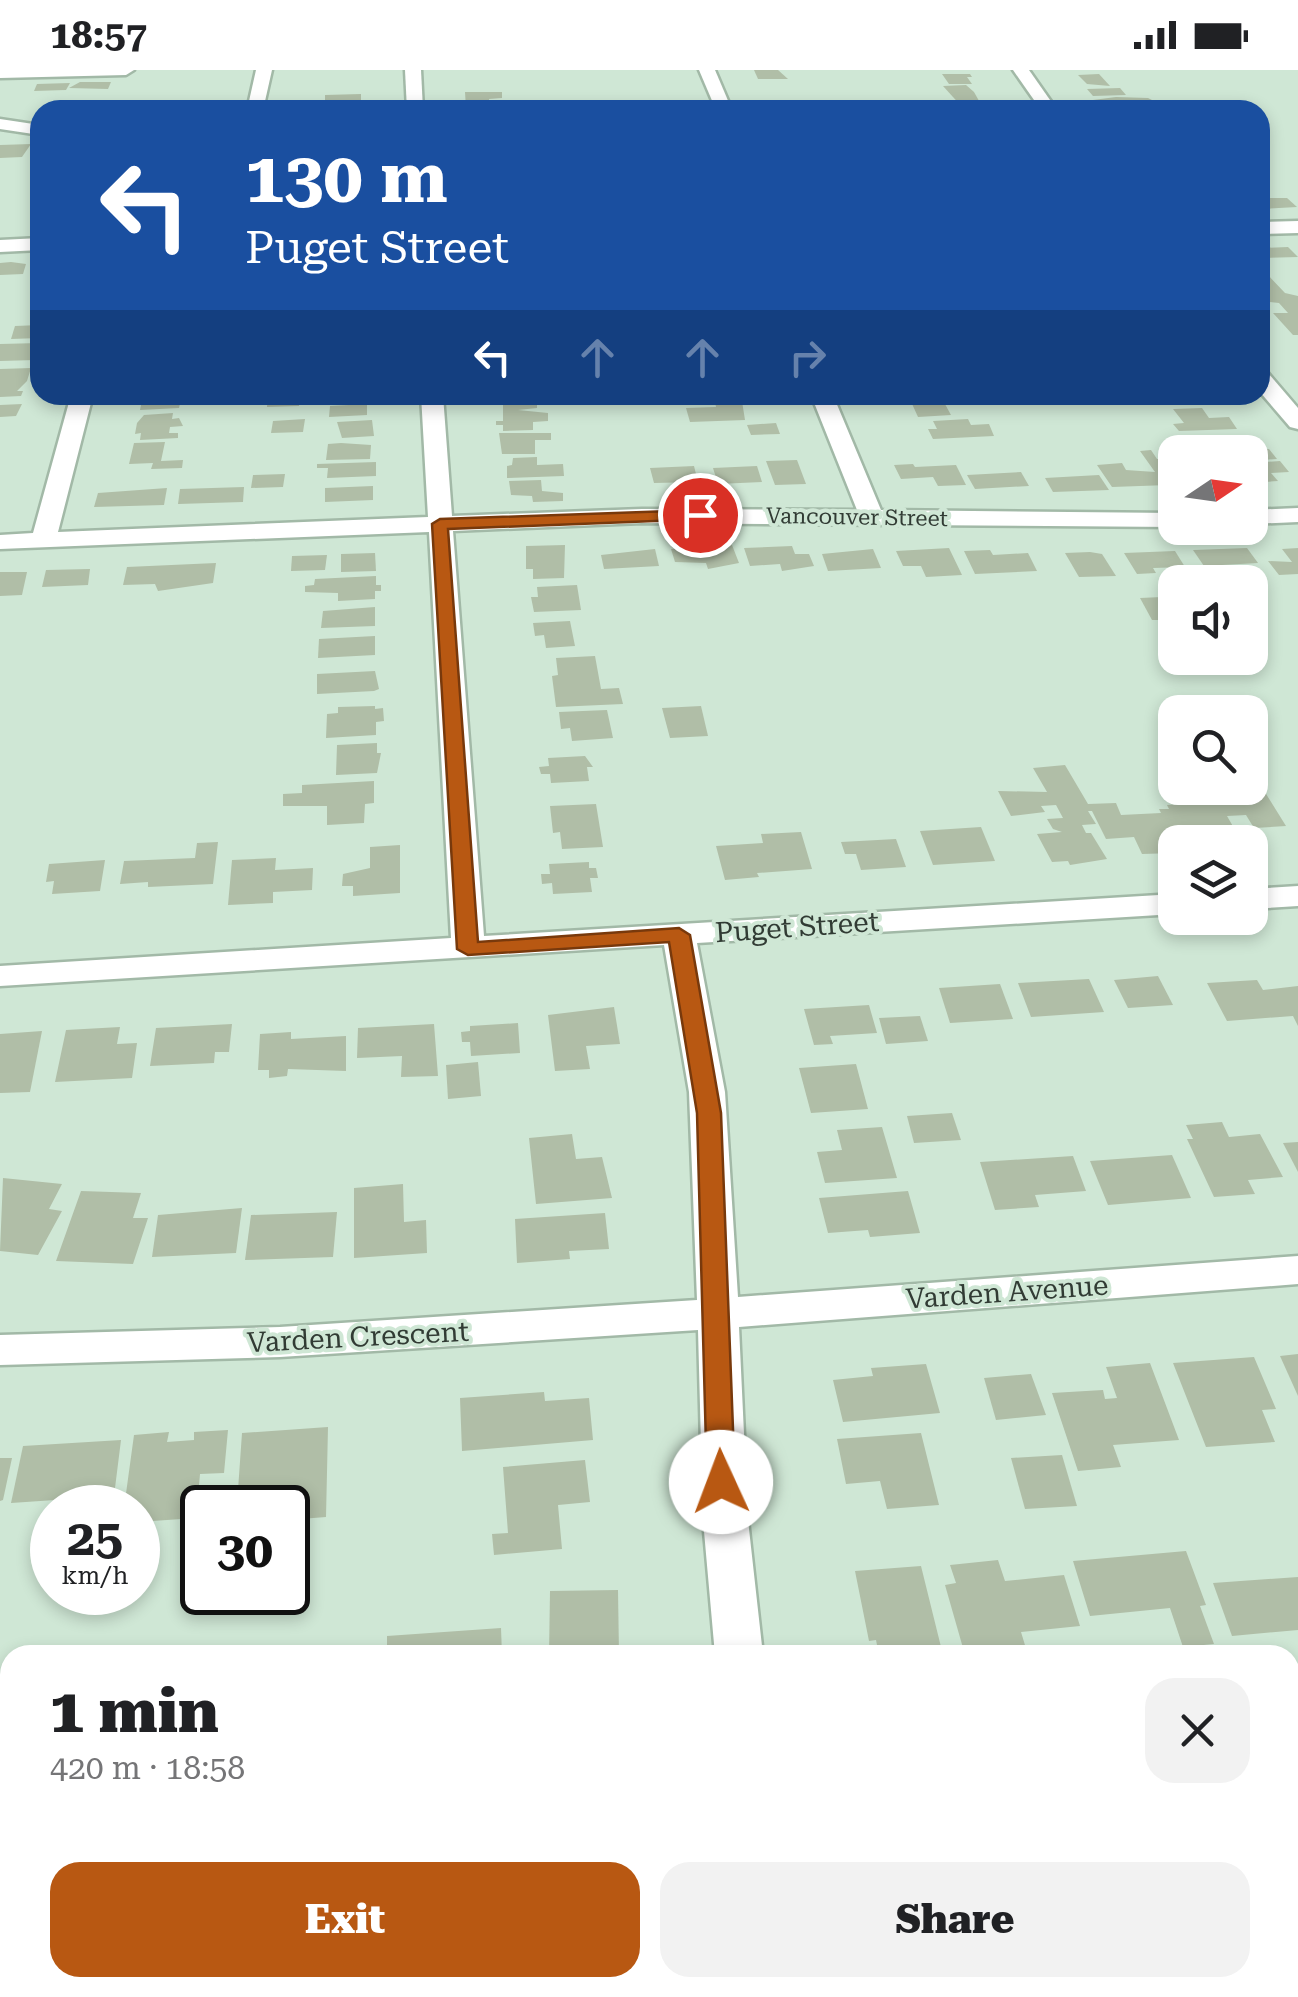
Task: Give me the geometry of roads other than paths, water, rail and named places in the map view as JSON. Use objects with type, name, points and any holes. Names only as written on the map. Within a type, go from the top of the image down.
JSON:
[{"type":"street","points":[[0,89],[4,73],[126,70]]},
{"type":"street","points":[[258,100],[264,70]]},
{"type":"street","points":[[413,70],[415,100]]},
{"type":"street","points":[[707,70],[720,100]]},
{"type":"street","points":[[1021,70],[1041,100]]},
{"type":"street","points":[[0,124],[30,128]]},
{"type":"street","points":[[1270,227],[1298,226]]},
{"type":"street","points":[[0,246],[30,244]]},
{"type":"street","points":[[1270,390],[1298,422]]},
{"type":"street","points":[[44,541],[79,405]]},
{"type":"street","points":[[433,405],[468,949]]},
{"type":"street","points":[[826,405],[872,518]]},
{"type":"street","points":[[1268,516],[1298,515]]},
{"type":"street","name":"Vancouver Street","points":[[0,542],[642,516],[1158,520]]},
{"type":"street","points":[[1268,898],[1298,896]]},
{"type":"street","name":"Puget Street","points":[[0,976],[1158,905]]},
{"type":"street","points":[[679,935],[709,1113],[727,1572],[738,1645]]},
{"type":"street","name":"Varden Avenue","points":[[715,1314],[1298,1270]]},
{"type":"street","name":"Varden Crescent","points":[[0,1350],[280,1342],[715,1314]]}]
